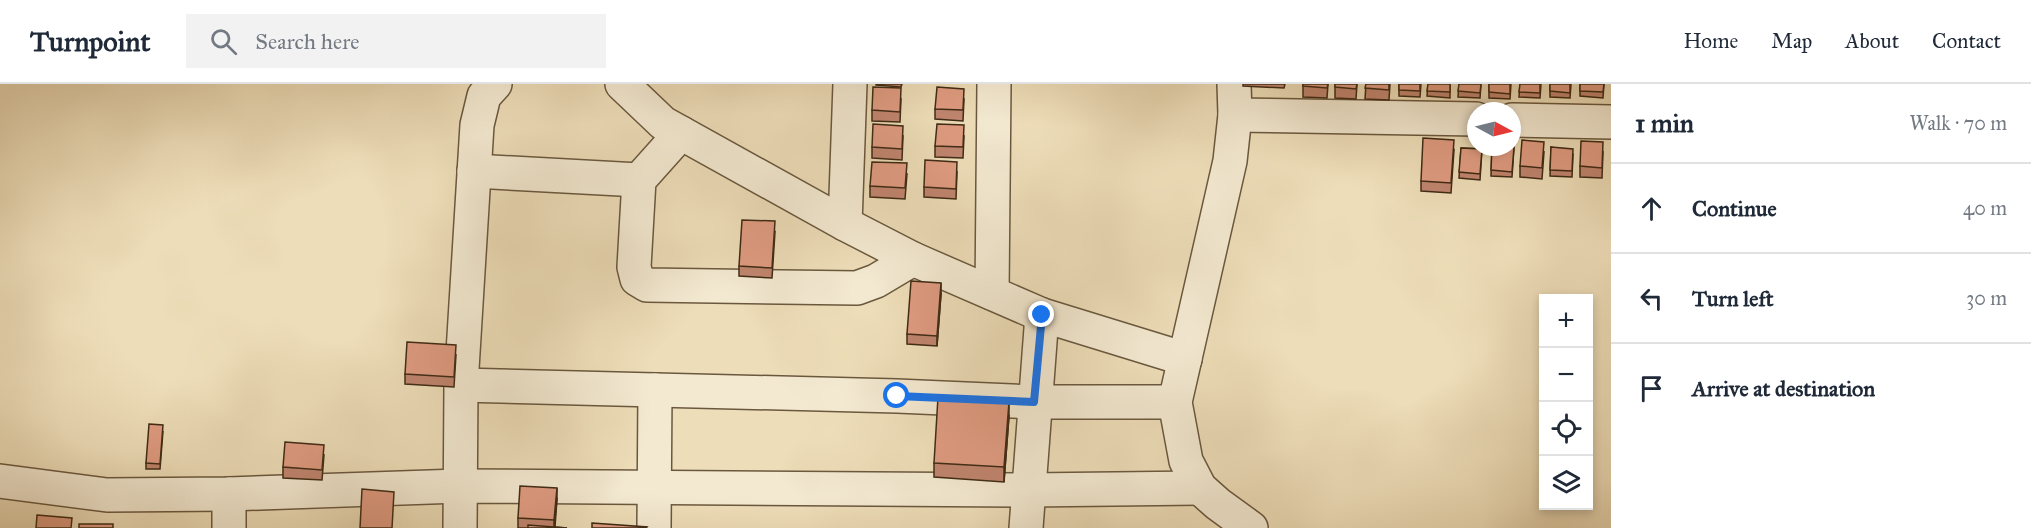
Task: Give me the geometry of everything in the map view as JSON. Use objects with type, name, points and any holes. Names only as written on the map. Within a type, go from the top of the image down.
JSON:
[{"type":"street","points":[[460,528],[461,385],[477,125],[484,96],[495,84]]},
{"type":"street","points":[[622,84],[663,123],[913,259],[1042,315],[1185,359]]},
{"type":"street","points":[[845,224],[850,84]]},
{"type":"street","points":[[992,293],[994,84]]},
{"type":"street","points":[[1251,528],[1200,488],[1186,461],[1174,402],[1230,161],[1234,99],[1467,118]]},
{"type":"street","points":[[1521,120],[1611,122]]},
{"type":"street","points":[[681,133],[639,180],[634,267],[637,279],[647,285],[857,288],[876,281],[913,259]]},
{"type":"street","points":[[474,171],[639,180]]},
{"type":"street","points":[[1026,528],[1042,315]]},
{"type":"street","points":[[461,385],[897,396],[1034,402],[1174,402]]},
{"type":"street","points":[[654,528],[655,390]]},
{"type":"street","points":[[0,481],[107,495],[229,494],[459,486],[1029,490],[1200,488]]},
{"type":"street","points":[[229,494],[229,528]]},
{"type":"building","points":[[1303,84],[1328,84],[1327,88],[1303,86]]},
{"type":"building","points":[[1335,84],[1357,84],[1356,89],[1335,87]]},
{"type":"building","points":[[1366,84],[1389,84],[1389,90],[1365,88]]},
{"type":"building","points":[[1399,84],[1420,84],[1420,91],[1399,90]]},
{"type":"building","points":[[1428,84],[1450,84],[1450,92],[1427,91]]},
{"type":"building","points":[[1459,84],[1481,84],[1480,93],[1458,91]]},
{"type":"building","points":[[1489,84],[1510,84],[1510,94],[1489,92]]},
{"type":"building","points":[[1520,84],[1540,84],[1540,93],[1519,92]]},
{"type":"building","points":[[1550,84],[1570,84],[1570,93],[1550,91]]},
{"type":"building","points":[[1580,84],[1604,84],[1603,92],[1580,91]]},
{"type":"building","points":[[873,87],[901,88],[900,112],[872,110]]},
{"type":"building","points":[[937,87],[964,89],[963,110],[935,109]]},
{"type":"building","points":[[873,124],[903,126],[902,149],[872,147]]},
{"type":"building","points":[[937,124],[964,125],[963,147],[935,146]]},
{"type":"building","points":[[1423,138],[1454,140],[1451,183],[1421,181]]},
{"type":"building","points":[[1522,140],[1544,142],[1542,168],[1520,166]]},
{"type":"building","points":[[1581,141],[1603,142],[1602,168],[1580,166]]},
{"type":"building","points":[[1551,147],[1573,149],[1572,171],[1550,170]]},
{"type":"building","points":[[1461,148],[1467,148],[1467,156],[1481,156],[1480,174],[1459,172]]},
{"type":"building","points":[[1492,156],[1513,156],[1512,172],[1491,170]]},
{"type":"building","points":[[925,160],[957,162],[956,189],[924,187]]},
{"type":"building","points":[[872,162],[907,163],[905,188],[870,186]]},
{"type":"building","points":[[742,220],[775,221],[772,268],[739,266]]},
{"type":"building","points":[[911,281],[941,283],[937,336],[907,334]]},
{"type":"building","points":[[407,342],[456,345],[454,377],[405,374]]},
{"type":"building","points":[[938,397],[1009,402],[1004,467],[934,463]]},
{"type":"building","points":[[149,424],[163,425],[160,464],[146,463]]},
{"type":"building","points":[[285,442],[324,445],[322,470],[283,467]]},
{"type":"building","points":[[520,486],[557,488],[554,520],[518,518]]},
{"type":"building","points":[[362,489],[394,492],[392,528],[360,528]]},
{"type":"building","points":[[37,515],[72,518],[71,528],[36,528]]},
{"type":"building","points":[[592,523],[647,527],[592,528]]},
{"type":"building","points":[[79,524],[113,524],[113,528],[79,528]]},
{"type":"building","points":[[528,525],[567,528],[528,528]]},
{"type":"route","points":[[897,396],[1034,402],[1042,315]]}]
